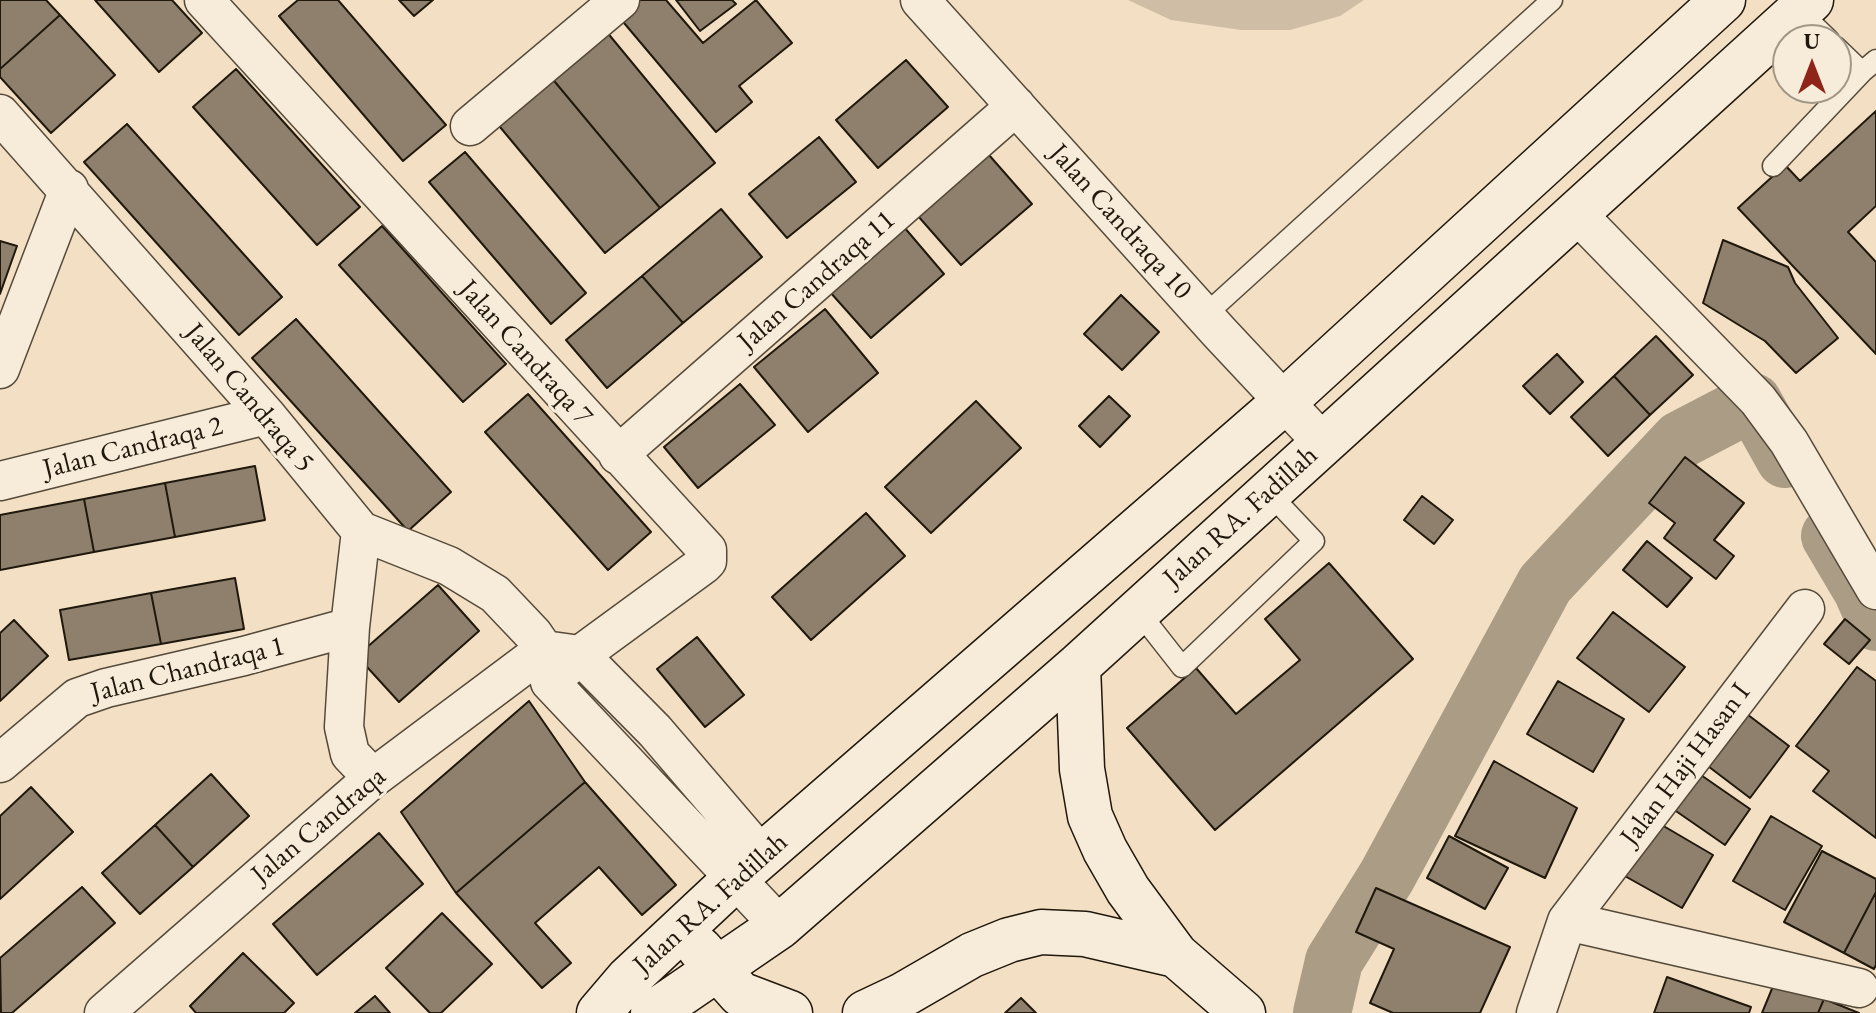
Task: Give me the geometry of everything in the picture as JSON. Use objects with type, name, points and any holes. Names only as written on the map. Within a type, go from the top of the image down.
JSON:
[{"type":"main road","name":"Jalan RA. Fadillah","points":[[599,1013],[628,979],[749,867],[1284,402],[1723,0]]},
{"type":"main road","name":"Jalan RA. Fadillah","points":[[653,1013],[780,926],[1078,666],[1576,213],[1813,17]]},
{"type":"main road","points":[[1078,666],[1082,769],[1090,816],[1105,850],[1128,890],[1176,955],[1243,1013]]},
{"type":"main road","points":[[683,928],[716,970],[740,994],[790,1013]]},
{"type":"main road","points":[[865,1013],[972,955],[1009,940],[1041,932],[1085,934],[1176,955]]},
{"type":"street","name":"Jalan Candraqa 7","points":[[204,0],[707,550],[708,556],[703,565],[689,577],[552,655]]},
{"type":"street","points":[[470,126],[620,0]]},
{"type":"street","name":"Jalan Candraqa 10","points":[[920,0],[1204,316],[1323,443]]},
{"type":"street","name":"Jalan Candraqa 11","points":[[618,455],[1016,106]]},
{"type":"street","name":"Jalan Candraqa 5","points":[[0,114],[266,415],[361,531],[470,577],[495,594],[552,655]]},
{"type":"street","points":[[0,369],[69,189]]},
{"type":"street","points":[[1576,213],[1766,410],[1789,442],[1876,590]]},
{"type":"street","name":"Jalan Candraqa 2","points":[[0,481],[266,415]]},
{"type":"street","points":[[361,531],[350,627],[345,738],[354,760],[373,778]]},
{"type":"street","name":"Jalan Haji Hasan I","points":[[1536,1013],[1567,921],[1805,609]]},
{"type":"street","name":"Jalan Chandraqa 1","points":[[0,763],[77,698],[350,627]]},
{"type":"street","points":[[552,655],[617,756],[749,867],[780,926]]},
{"type":"street","name":"Jalan Candraqa","points":[[104,1013],[373,778],[552,655]]},
{"type":"street","points":[[1567,921],[1859,988]]},
{"type":"lane","points":[[1204,316],[1552,0]]},
{"type":"lane","points":[[1773,166],[1869,66]]},
{"type":"lane","points":[[1138,611],[1182,667],[1314,541],[1268,492]]},
{"type":"shaded area","points":[[1128,0],[1364,0],[1340,16],[1290,30],[1241,30],[1171,20]]},
{"type":"building","points":[[0,0],[46,0],[60,15],[0,69]]},
{"type":"building","points":[[95,0],[172,0],[202,33],[159,72]]},
{"type":"building","points":[[298,0],[338,0],[446,125],[403,161],[279,16]]},
{"type":"building","points":[[399,0],[433,0],[414,16]]},
{"type":"building","points":[[640,0],[666,0],[703,43],[756,0],[792,43],[739,86],[752,102],[716,132],[619,17]]},
{"type":"building","points":[[676,0],[732,0],[736,4],[700,31]]},
{"type":"building","points":[[60,15],[115,75],[51,133],[0,77],[0,69]]},
{"type":"building","points":[[606,31],[715,163],[660,208],[550,76]]},
{"type":"building","points":[[906,60],[948,107],[878,168],[836,120]]},
{"type":"building","points":[[236,69],[360,207],[317,245],[193,107]]},
{"type":"building","points":[[550,76],[660,208],[605,253],[495,121]]},
{"type":"building","points":[[1876,111],[1876,206],[1848,232],[1876,262],[1876,354],[1738,208],[1785,165],[1800,181]]},
{"type":"building","points":[[127,124],[282,297],[239,335],[84,162]]},
{"type":"building","points":[[819,137],[856,182],[787,238],[749,194]]},
{"type":"building","points":[[465,152],[586,293],[551,324],[429,182]]},
{"type":"building","points":[[989,155],[1032,204],[961,265],[918,216]]},
{"type":"building","points":[[721,209],[762,257],[683,323],[642,276]]},
{"type":"building","points":[[382,226],[506,364],[463,402],[339,265]]},
{"type":"building","points":[[904,227],[944,274],[871,338],[830,292]]},
{"type":"building","points":[[1723,240],[1788,267],[1795,283],[1838,338],[1796,373],[1765,341],[1703,303]]},
{"type":"building","points":[[0,241],[17,246],[0,294]]},
{"type":"building","points":[[642,276],[683,323],[607,388],[566,340]]},
{"type":"building","points":[[1121,295],[1159,332],[1122,370],[1084,334]]},
{"type":"building","points":[[825,309],[878,373],[808,432],[754,367]]},
{"type":"building","points":[[296,319],[451,492],[408,531],[252,358]]},
{"type":"building","points":[[1656,336],[1693,375],[1650,415],[1614,376]]},
{"type":"building","points":[[1557,354],[1583,382],[1550,414],[1523,386]]},
{"type":"building","points":[[1614,376],[1650,415],[1608,456],[1571,417]]},
{"type":"building","points":[[740,384],[775,425],[698,488],[664,447]]},
{"type":"building","points":[[528,394],[651,532],[608,570],[485,432]]},
{"type":"building","points":[[1109,396],[1130,416],[1100,447],[1079,426]]},
{"type":"building","points":[[976,401],[1021,448],[931,533],[885,487]]},
{"type":"building","points":[[1685,457],[1744,503],[1714,540],[1734,556],[1716,579],[1664,538],[1675,523],[1649,503]]},
{"type":"building","points":[[255,466],[265,520],[175,537],[165,483]]},
{"type":"building","points":[[165,483],[175,537],[94,552],[84,499]]},
{"type":"building","points":[[1422,496],[1453,520],[1434,544],[1404,520]]},
{"type":"building","points":[[84,499],[94,552],[0,570],[0,515]]},
{"type":"building","points":[[866,513],[905,556],[811,640],[772,597]]},
{"type":"building","points":[[1647,541],[1692,578],[1667,607],[1623,570]]},
{"type":"building","points":[[1329,563],[1413,659],[1215,830],[1127,728],[1196,668],[1236,714],[1300,660],[1265,619]]},
{"type":"building","points":[[235,578],[244,629],[161,644],[151,593]]},
{"type":"building","points":[[438,585],[479,631],[399,702],[357,656]]},
{"type":"building","points":[[151,593],[161,644],[69,660],[60,610]]},
{"type":"building","points":[[1613,612],[1685,667],[1649,712],[1577,658]]},
{"type":"building","points":[[1845,619],[1870,640],[1849,664],[1824,644]]},
{"type":"building","points":[[14,620],[48,656],[0,701],[0,633]]},
{"type":"building","points":[[697,637],[744,695],[705,727],[657,669]]},
{"type":"building","points":[[1857,667],[1876,681],[1876,838],[1813,791],[1829,771],[1796,746]]},
{"type":"building","points":[[1558,681],[1624,719],[1593,772],[1527,734]]},
{"type":"building","points":[[529,701],[585,782],[456,893],[401,812]]},
{"type":"building","points":[[1735,705],[1789,746],[1750,798],[1696,757]]},
{"type":"building","points":[[1494,761],[1577,808],[1545,878],[1455,836]]},
{"type":"building","points":[[1698,773],[1750,809],[1725,845],[1673,809]]},
{"type":"building","points":[[211,774],[249,816],[193,867],[155,825]]},
{"type":"building","points":[[585,782],[676,885],[642,915],[599,867],[535,923],[571,963],[542,988],[456,893]]},
{"type":"building","points":[[31,787],[73,832],[0,899],[0,816]]},
{"type":"building","points":[[1771,816],[1822,846],[1785,910],[1733,881]]},
{"type":"building","points":[[1655,821],[1713,855],[1682,908],[1623,875]]},
{"type":"building","points":[[155,825],[193,867],[140,914],[102,873]]},
{"type":"building","points":[[379,833],[423,884],[317,975],[273,924]]},
{"type":"building","points":[[1449,836],[1508,868],[1485,909],[1427,878]]},
{"type":"building","points":[[1822,851],[1876,879],[1876,892],[1844,953],[1784,922]]},
{"type":"building","points":[[82,887],[115,923],[12,1013],[1,1013],[0,958]]},
{"type":"building","points":[[1376,888],[1510,947],[1480,1013],[1393,1013],[1370,1003],[1394,949],[1356,932]]},
{"type":"building","points":[[1876,892],[1876,965],[1874,969],[1844,953]]},
{"type":"building","points":[[442,913],[492,964],[441,1013],[430,1013],[386,968]]},
{"type":"building","points":[[243,953],[294,1003],[284,1013],[196,1013],[190,1006]]},
{"type":"building","points":[[1667,977],[1751,1007],[1749,1013],[1654,1013]]},
{"type":"building","points":[[1776,979],[1824,999],[1818,1013],[1762,1013]]},
{"type":"building","points":[[375,996],[390,1013],[355,1013]]},
{"type":"building","points":[[1021,998],[1036,1013],[1005,1013]]},
{"type":"building","points":[[1824,999],[1859,1013],[1818,1013]]},
{"type":"waterway","points":[[1322,1013],[1334,961],[1387,876],[1545,584],[1680,440],[1753,402],[1785,459]]},
{"type":"waterway","points":[[1830,536],[1862,590],[1876,622]]}]
